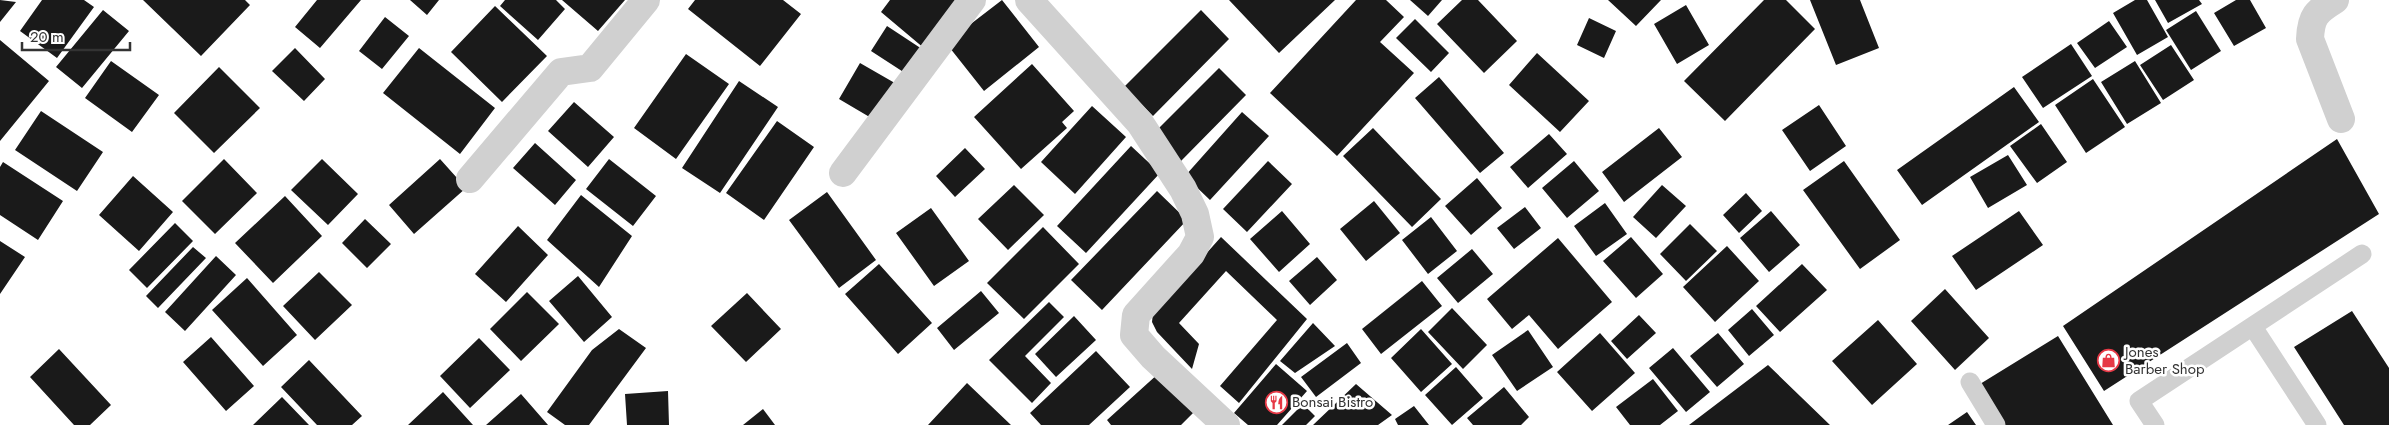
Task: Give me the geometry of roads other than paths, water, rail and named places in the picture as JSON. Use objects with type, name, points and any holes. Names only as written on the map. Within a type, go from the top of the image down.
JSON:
[{"type":"street","points":[[470,179],[561,72],[590,68],[646,0]]},
{"type":"street","points":[[844,173],[972,0]]},
{"type":"street","points":[[1029,0],[1140,124],[1183,189],[1195,214],[1200,237],[1190,254],[1136,315],[1134,335],[1154,357],[1226,425]]},
{"type":"street","points":[[2335,0],[2317,11],[2310,26],[2310,39],[2341,118]]},
{"type":"lane","points":[[2154,425],[2139,402],[2362,254]]},
{"type":"lane","points":[[2253,327],[2317,425]]},
{"type":"lane","points":[[1970,382],[1996,425]]},
{"type":"place","name":"Jones Barber Shop","points":[[2109,361]]},
{"type":"place","name":"Bonsai Bistro","points":[[1276,402]]}]
